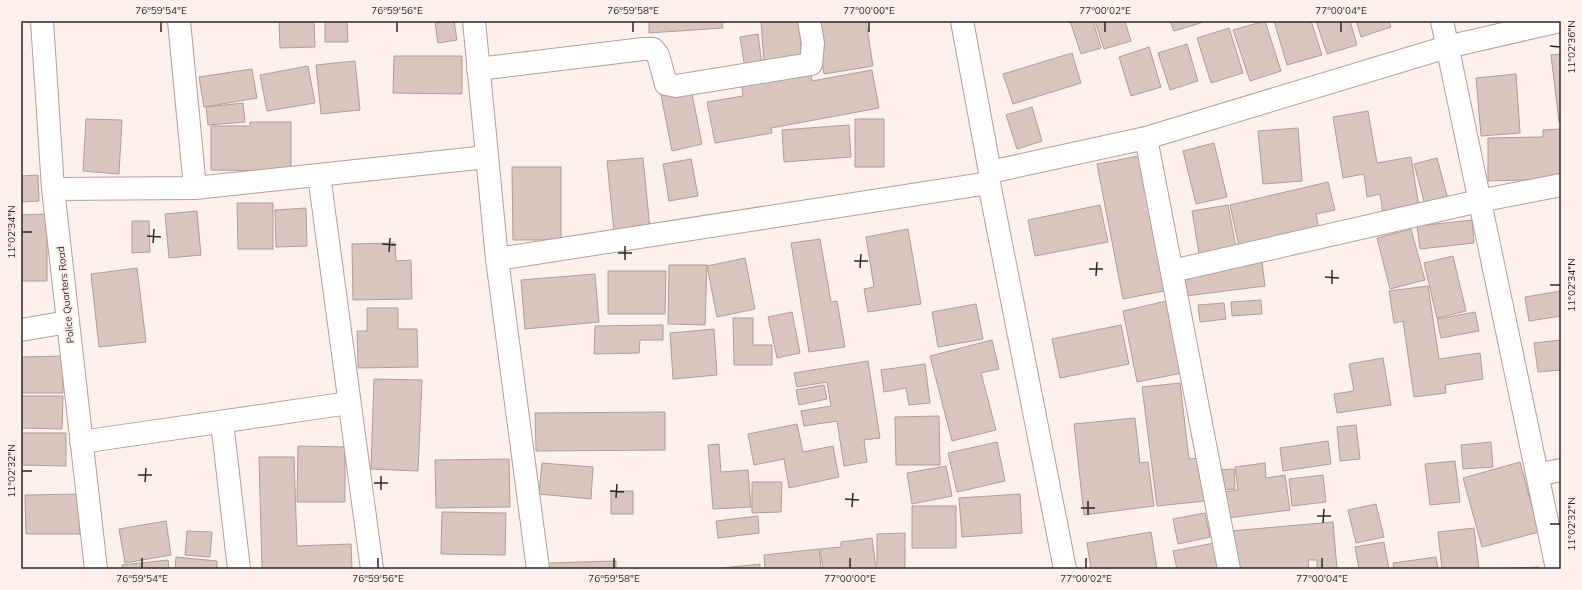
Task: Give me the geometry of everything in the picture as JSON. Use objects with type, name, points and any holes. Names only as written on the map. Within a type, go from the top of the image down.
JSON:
[{"type":"street","name":"Police Quarters Road","points":[[42,21],[53,189],[96,569]]},
{"type":"street","points":[[179,21],[195,188]]},
{"type":"street","points":[[474,21],[497,258],[538,569]]},
{"type":"street","points":[[478,69],[653,49],[658,55],[666,84],[676,86],[811,64],[813,43],[809,21]]},
{"type":"street","points":[[962,21],[990,178],[1064,569]]},
{"type":"street","points":[[1442,21],[1557,569]]},
{"type":"street","points":[[497,258],[990,178],[1146,138],[1447,47],[1560,21]]},
{"type":"street","points":[[1146,138],[1229,569]]},
{"type":"street","points":[[53,189],[195,188],[487,157]]},
{"type":"street","points":[[319,175],[372,569]]},
{"type":"street","points":[[1172,271],[1479,201],[1561,185]]},
{"type":"street","points":[[21,330],[68,322]]},
{"type":"street","points":[[81,442],[349,403]]},
{"type":"street","points":[[222,422],[239,569]]},
{"type":"street","points":[[1537,476],[1561,470]]},
{"type":"building","points":[[279,21],[314,21],[315,47],[280,48]]},
{"type":"building","points":[[325,21],[347,21],[348,42],[325,42]]},
{"type":"building","points":[[454,21],[457,40],[438,43],[435,23]]},
{"type":"building","points":[[649,21],[744,21],[722,22],[723,28],[649,33]]},
{"type":"building","points":[[761,21],[800,21],[802,60],[764,62]]},
{"type":"building","points":[[816,21],[866,21],[873,66],[824,74]]},
{"type":"building","points":[[1070,21],[1093,21],[1101,48],[1081,54]]},
{"type":"building","points":[[1095,21],[1125,21],[1131,41],[1104,49]]},
{"type":"building","points":[[1170,21],[1207,21],[1174,31]]},
{"type":"building","points":[[1265,21],[1281,71],[1250,81],[1233,30]]},
{"type":"building","points":[[1274,21],[1311,21],[1322,55],[1287,65]]},
{"type":"building","points":[[1316,21],[1350,21],[1357,45],[1327,54]]},
{"type":"building","points":[[1356,21],[1389,21],[1391,27],[1361,37]]},
{"type":"building","points":[[1229,28],[1243,73],[1211,83],[1197,38]]},
{"type":"building","points":[[758,34],[762,66],[745,69],[740,37]]},
{"type":"building","points":[[1187,44],[1198,81],[1170,90],[1158,53]]},
{"type":"building","points":[[1149,47],[1161,87],[1131,96],[1119,57]]},
{"type":"building","points":[[1072,53],[1081,83],[1013,104],[1003,74]]},
{"type":"building","points":[[1561,54],[1561,121],[1559,122],[1551,55]]},
{"type":"building","points":[[394,56],[462,56],[462,94],[393,93]]},
{"type":"building","points":[[355,61],[360,110],[321,114],[316,65]]},
{"type":"building","points":[[308,66],[315,103],[267,111],[260,75]]},
{"type":"building","points":[[252,69],[257,98],[204,107],[199,77]]},
{"type":"building","points":[[810,69],[812,81],[872,70],[879,108],[771,128],[772,133],[715,143],[707,102],[743,96],[741,81]]},
{"type":"building","points":[[1516,74],[1520,133],[1481,136],[1476,78]]},
{"type":"building","points":[[690,84],[702,144],[672,151],[660,90]]},
{"type":"building","points":[[243,103],[245,122],[208,125],[206,107]]},
{"type":"building","points":[[1032,107],[1042,141],[1017,149],[1006,115]]},
{"type":"building","points":[[1368,111],[1377,163],[1411,157],[1419,207],[1383,213],[1380,194],[1367,197],[1364,174],[1343,178],[1333,117]]},
{"type":"building","points":[[86,119],[122,120],[119,174],[83,171]]},
{"type":"building","points":[[855,119],[884,119],[884,167],[855,167]]},
{"type":"building","points":[[250,122],[291,122],[291,171],[211,170],[211,126],[250,126]]},
{"type":"building","points":[[849,125],[851,157],[784,162],[782,130]]},
{"type":"building","points":[[1298,128],[1302,181],[1263,184],[1258,131]]},
{"type":"building","points":[[1561,129],[1561,179],[1488,181],[1488,138],[1543,137],[1543,130]]},
{"type":"building","points":[[1214,143],[1227,197],[1196,204],[1183,151]]},
{"type":"building","points":[[1144,155],[1169,290],[1123,299],[1097,164]]},
{"type":"building","points":[[643,158],[650,229],[614,232],[607,161]]},
{"type":"building","points":[[1437,158],[1449,203],[1426,209],[1414,164]]},
{"type":"building","points":[[691,159],[698,196],[669,201],[663,164]]},
{"type":"building","points":[[512,167],[561,167],[561,240],[513,240]]},
{"type":"building","points":[[38,175],[39,201],[21,202],[21,176]]},
{"type":"building","points":[[1328,182],[1335,210],[1316,214],[1320,232],[1240,251],[1230,205]]},
{"type":"building","points":[[237,203],[273,203],[273,249],[238,249]]},
{"type":"building","points":[[1100,205],[1108,242],[1035,256],[1028,220]]},
{"type":"building","points":[[1228,205],[1237,253],[1200,259],[1192,211]]},
{"type":"building","points":[[306,208],[307,246],[276,247],[275,210]]},
{"type":"building","points":[[197,211],[201,255],[169,258],[165,214]]},
{"type":"building","points":[[47,214],[47,281],[21,281],[21,215]]},
{"type":"building","points":[[1472,220],[1474,243],[1420,249],[1417,226]]},
{"type":"building","points":[[132,221],[149,221],[150,252],[132,253]]},
{"type":"building","points":[[908,229],[921,304],[868,312],[864,289],[874,287],[866,237]]},
{"type":"building","points":[[1411,229],[1425,280],[1390,289],[1377,238]]},
{"type":"building","points":[[820,239],[831,302],[837,301],[845,347],[809,352],[791,243]]},
{"type":"building","points":[[395,243],[396,261],[411,260],[412,299],[353,300],[352,244]]},
{"type":"building","points":[[1453,256],[1466,311],[1437,318],[1424,263]]},
{"type":"building","points":[[745,258],[755,309],[717,317],[707,266]]},
{"type":"building","points":[[1262,262],[1265,286],[1186,296],[1183,271]]},
{"type":"building","points":[[669,265],[707,265],[705,325],[668,324]]},
{"type":"building","points":[[137,268],[146,342],[99,347],[91,274]]},
{"type":"building","points":[[608,271],[666,271],[665,314],[608,314]]},
{"type":"building","points":[[595,274],[599,322],[525,329],[521,280]]},
{"type":"building","points":[[1428,286],[1439,359],[1480,353],[1483,379],[1445,385],[1446,393],[1414,397],[1403,321],[1394,323],[1389,291]]},
{"type":"building","points":[[1561,291],[1561,316],[1529,321],[1525,297]]},
{"type":"building","points":[[1171,300],[1182,373],[1137,382],[1123,311]]},
{"type":"building","points":[[1261,300],[1262,314],[1232,316],[1231,302]]},
{"type":"building","points":[[1224,303],[1226,319],[1200,322],[1198,305]]},
{"type":"building","points":[[976,304],[983,339],[938,347],[932,312]]},
{"type":"building","points":[[367,308],[398,308],[398,329],[417,329],[418,367],[358,368],[357,331],[367,331]]},
{"type":"building","points":[[792,312],[800,353],[777,358],[768,317]]},
{"type":"building","points":[[1475,312],[1479,331],[1441,338],[1437,319]]},
{"type":"building","points":[[733,318],[753,318],[753,345],[772,345],[772,365],[734,365]]},
{"type":"building","points":[[663,325],[663,340],[640,340],[639,353],[594,354],[595,326]]},
{"type":"building","points":[[1121,325],[1129,364],[1060,378],[1052,339]]},
{"type":"building","points":[[714,329],[717,375],[673,379],[670,333]]},
{"type":"building","points":[[992,340],[999,369],[981,373],[996,430],[952,441],[930,356]]},
{"type":"building","points":[[1561,340],[1561,370],[1538,372],[1534,343]]},
{"type":"building","points":[[63,356],[63,393],[21,393],[21,357]]},
{"type":"building","points":[[1383,358],[1391,405],[1337,413],[1334,394],[1354,391],[1349,364]]},
{"type":"building","points":[[868,361],[880,438],[864,440],[867,462],[844,466],[837,421],[804,426],[801,411],[831,406],[827,382],[797,387],[794,373]]},
{"type":"building","points":[[925,364],[930,403],[909,405],[906,388],[884,392],[881,370]]},
{"type":"building","points":[[374,379],[422,380],[418,471],[371,469]]},
{"type":"building","points":[[1180,383],[1189,459],[1200,458],[1205,501],[1157,506],[1142,387]]},
{"type":"building","points":[[824,385],[827,399],[799,405],[796,390]]},
{"type":"building","points":[[21,396],[63,396],[62,429],[21,428]]},
{"type":"building","points":[[665,412],[665,450],[536,451],[535,413]]},
{"type":"building","points":[[939,416],[940,465],[896,465],[895,417]]},
{"type":"building","points":[[1135,418],[1140,463],[1148,462],[1154,506],[1084,515],[1074,424]]},
{"type":"building","points":[[797,424],[803,452],[833,446],[839,477],[789,488],[784,459],[754,465],[748,434]]},
{"type":"building","points":[[1356,425],[1360,459],[1340,461],[1337,427]]},
{"type":"building","points":[[21,433],[66,433],[66,466],[21,465]]},
{"type":"building","points":[[1328,441],[1331,464],[1283,471],[1280,448]]},
{"type":"building","points":[[997,442],[1005,481],[957,492],[948,453]]},
{"type":"building","points":[[1491,442],[1493,467],[1463,469],[1461,445]]},
{"type":"building","points":[[719,444],[721,472],[748,470],[751,507],[713,509],[708,445]]},
{"type":"building","points":[[298,446],[345,447],[345,502],[297,502]]},
{"type":"building","points":[[259,457],[294,457],[297,546],[351,544],[352,569],[262,569]]},
{"type":"building","points":[[509,459],[510,507],[436,508],[435,460]]},
{"type":"building","points":[[1455,461],[1460,502],[1430,505],[1425,464]]},
{"type":"building","points":[[1520,462],[1539,532],[1482,547],[1463,478]]},
{"type":"building","points":[[542,463],[593,467],[591,499],[539,494]]},
{"type":"building","points":[[1265,463],[1266,478],[1285,475],[1290,510],[1220,519],[1217,493],[1238,490],[1235,467]]},
{"type":"building","points":[[946,466],[952,496],[912,504],[907,473]]},
{"type":"building","points":[[1234,469],[1235,489],[1216,490],[1214,470]]},
{"type":"building","points":[[1323,475],[1326,502],[1292,506],[1289,479]]},
{"type":"building","points":[[752,482],[782,482],[781,512],[752,513]]},
{"type":"building","points":[[611,491],[633,491],[633,514],[611,514]]},
{"type":"building","points":[[79,494],[80,534],[26,534],[25,495]]},
{"type":"building","points":[[1020,494],[1022,533],[962,537],[959,498]]},
{"type":"building","points":[[1376,504],[1384,537],[1356,543],[1348,510]]},
{"type":"building","points":[[912,506],[956,506],[956,548],[912,548]]},
{"type":"building","points":[[442,512],[506,513],[505,555],[441,554]]},
{"type":"building","points":[[1205,513],[1210,537],[1178,544],[1173,519]]},
{"type":"building","points":[[758,516],[759,533],[718,538],[716,521]]},
{"type":"building","points":[[166,521],[171,555],[125,563],[119,529]]},
{"type":"building","points":[[1333,522],[1337,569],[1317,569],[1317,560],[1308,560],[1309,569],[1234,569],[1231,531]]},
{"type":"building","points":[[1474,528],[1479,569],[1442,569],[1438,532]]},
{"type":"building","points":[[187,531],[212,532],[210,557],[185,555]]},
{"type":"building","points":[[1151,532],[1157,569],[1091,569],[1087,543]]},
{"type":"building","points":[[905,533],[905,569],[877,569],[877,534]]},
{"type":"building","points":[[872,538],[876,569],[823,569],[820,549],[841,547],[841,542]]},
{"type":"building","points":[[1384,542],[1389,569],[1359,569],[1355,547]]},
{"type":"building","points":[[1214,543],[1218,569],[1177,569],[1173,551]]},
{"type":"building","points":[[819,549],[821,569],[765,569],[764,555]]},
{"type":"building","points":[[176,557],[217,561],[217,569],[175,569]]},
{"type":"building","points":[[1436,557],[1438,569],[1394,569],[1393,563]]},
{"type":"building","points":[[168,560],[169,569],[123,569],[122,565]]},
{"type":"building","points":[[616,561],[616,569],[548,569],[548,563]]},
{"type":"building","points":[[760,564],[760,569],[713,569]]},
{"type":"building","points":[[1539,567],[1539,569],[1490,569]]}]
